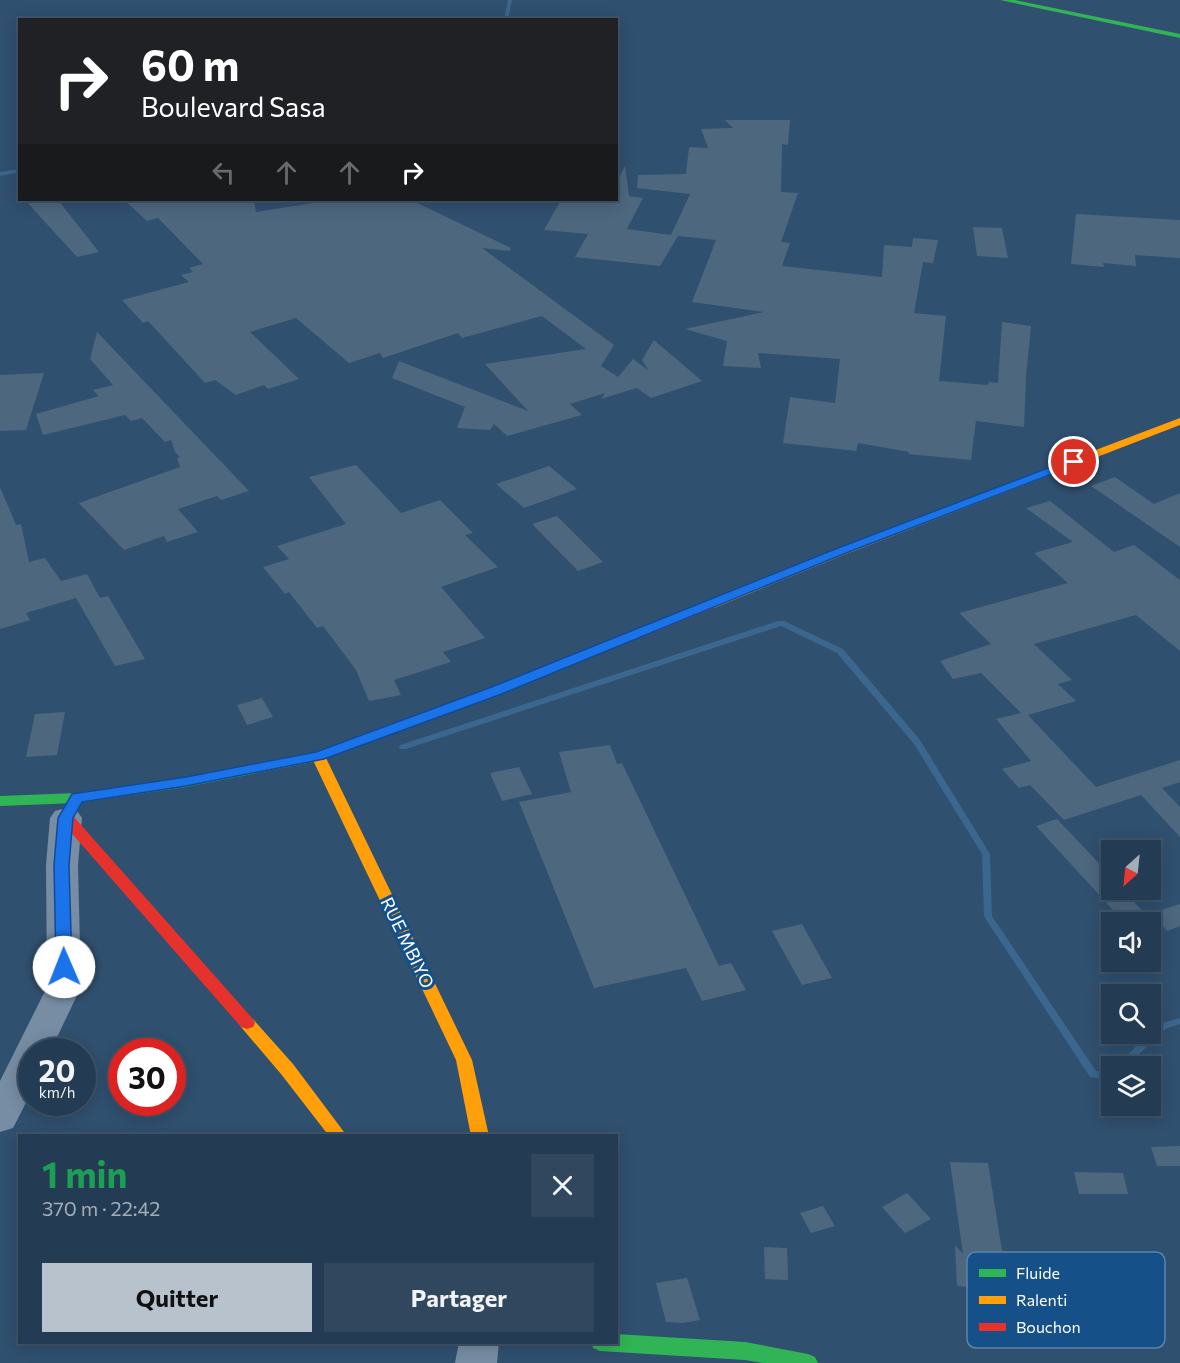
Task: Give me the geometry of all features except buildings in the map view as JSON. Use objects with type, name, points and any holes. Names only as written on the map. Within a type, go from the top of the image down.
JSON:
[{"type":"street","points":[[1004,0],[1180,36]]},
{"type":"street","points":[[0,801],[71,808],[318,756],[494,692],[842,551],[1180,421]]},
{"type":"street","name":"RUE MBIYO","points":[[318,756],[464,1060],[480,1134]]},
{"type":"street","points":[[39,1038],[64,987],[62,865],[71,808]]},
{"type":"street","points":[[71,808],[287,1069],[337,1134]]},
{"type":"street","points":[[0,1118],[18,1081]]},
{"type":"street","points":[[618,1343],[745,1351],[808,1363]]},
{"type":"street","points":[[476,1363],[478,1344]]},
{"type":"waterway","points":[[506,18],[510,0]]},
{"type":"waterway","points":[[0,174],[18,170]]},
{"type":"waterway","points":[[403,747],[781,623],[840,651],[917,742],[986,854],[988,916],[1093,1074],[1101,1075]]},
{"type":"waterway","points":[[1132,1056],[1162,1026],[1180,1021]]},
{"type":"traffic: fast","points":[[1004,0],[1180,36]]},
{"type":"traffic: fast","points":[[0,801],[77,798],[186,782],[318,756],[538,674]]},
{"type":"traffic: fast","points":[[618,1343],[745,1351],[808,1363]]},
{"type":"traffic: slow","points":[[709,605],[842,551],[1180,421]]},
{"type":"traffic: slow","points":[[318,756],[464,1060],[480,1134]]},
{"type":"traffic: slow","points":[[247,1023],[287,1069],[337,1134]]},
{"type":"traffic: jam","points":[[538,674],[709,605]]},
{"type":"traffic: jam","points":[[77,798],[66,818],[247,1023]]},
{"type":"route","points":[[64,967],[62,865],[66,818],[77,798],[186,782],[318,756],[494,692],[842,551],[1074,462]]}]
